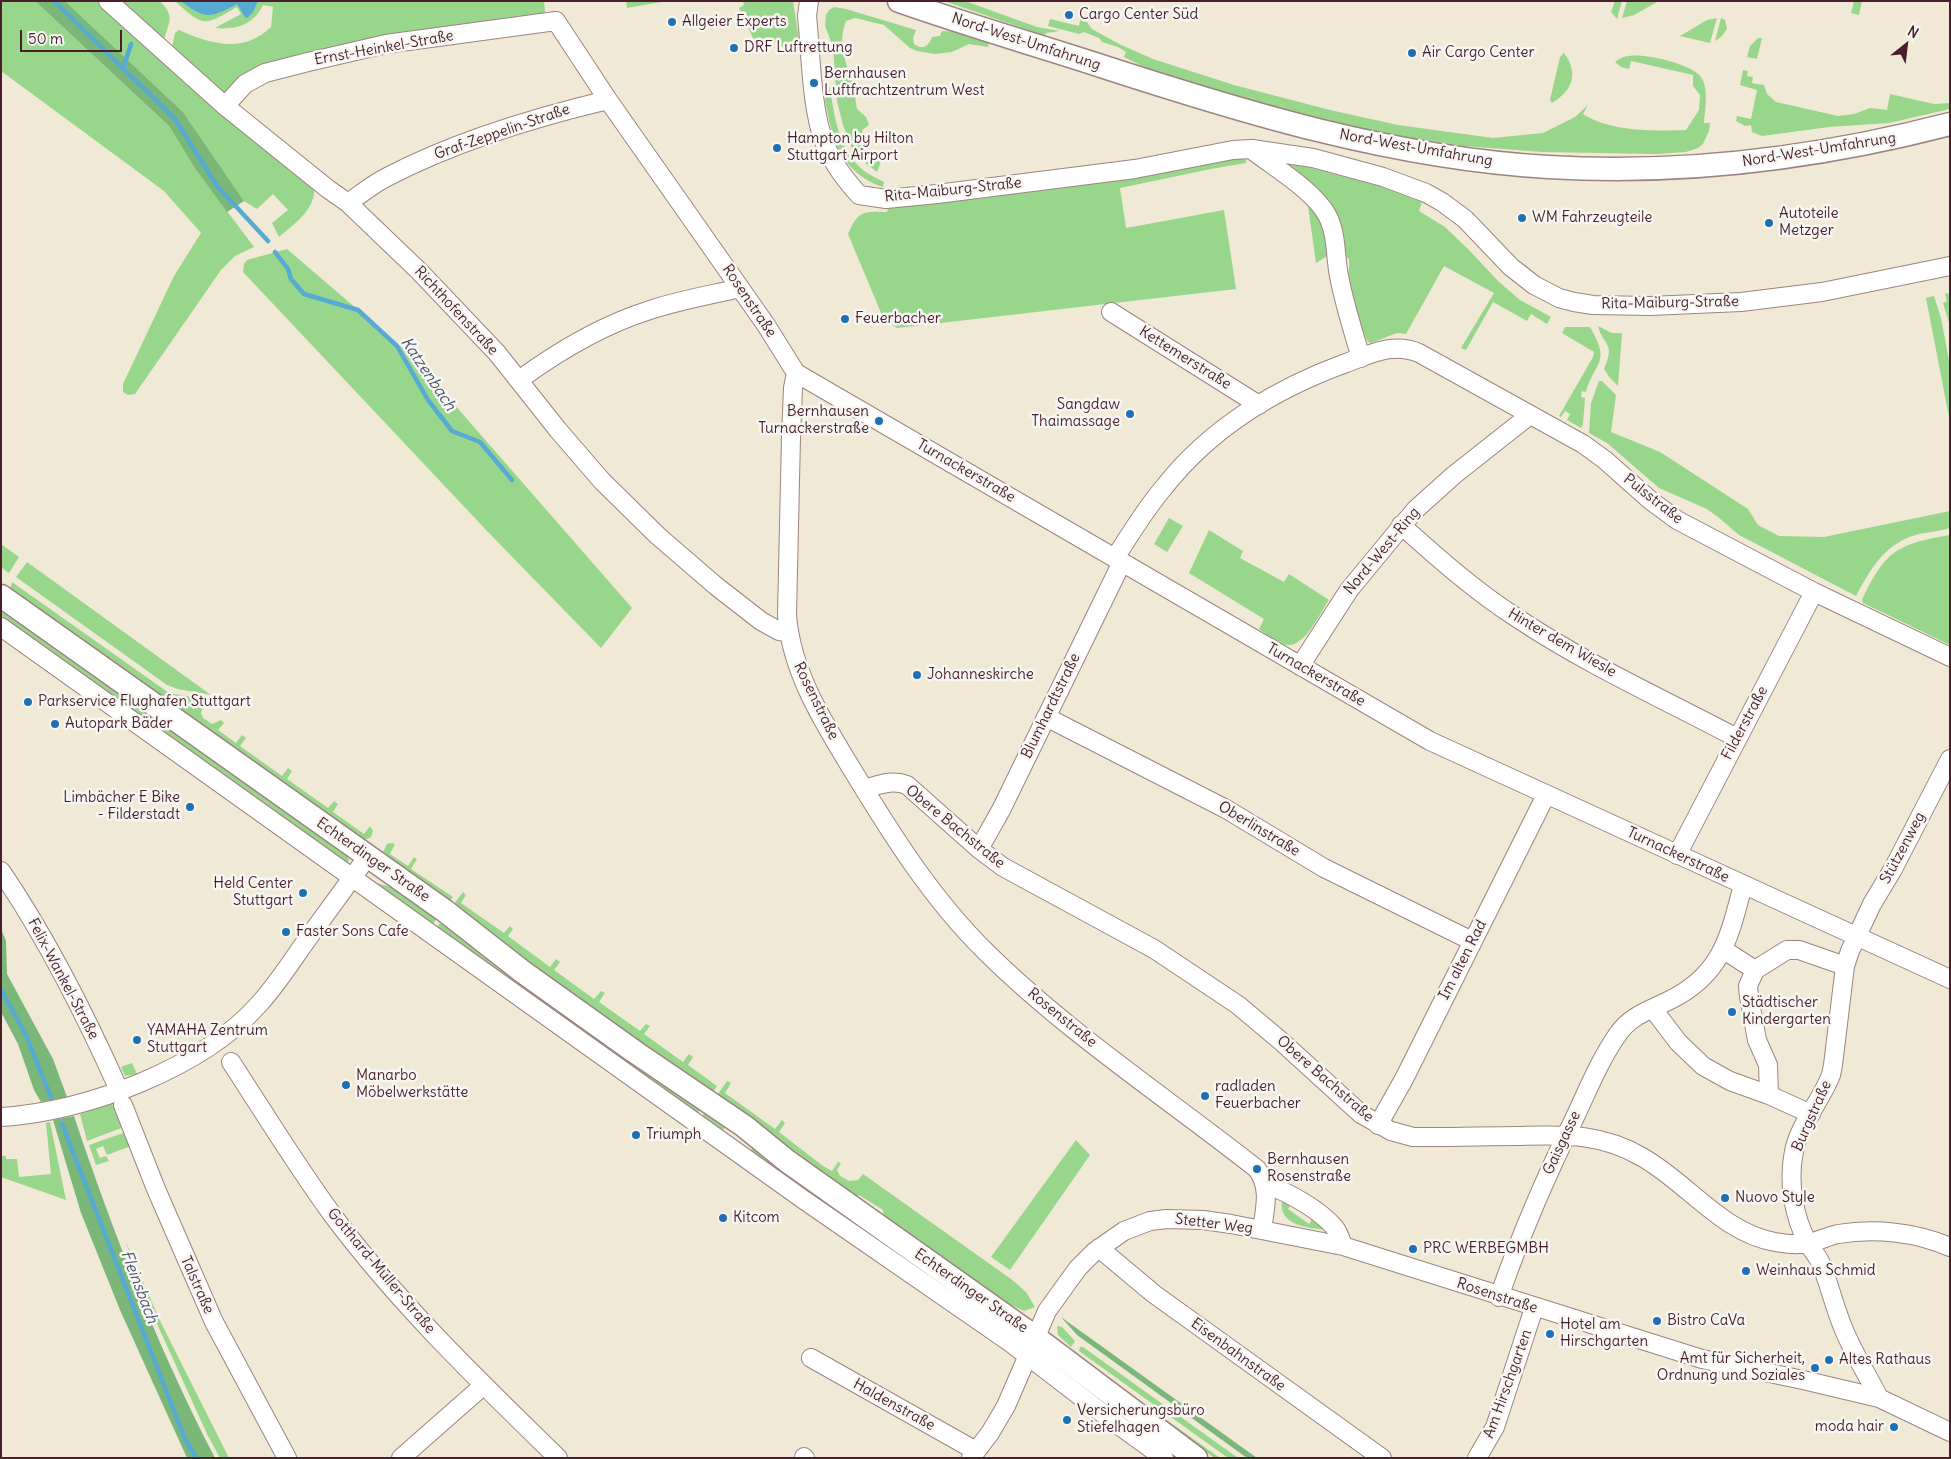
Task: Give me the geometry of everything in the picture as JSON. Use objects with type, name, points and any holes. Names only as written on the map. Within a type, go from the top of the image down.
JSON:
[{"type":"main road","name":"Nord-West-Umfahrung","points":[[899,1],[1167,88],[1277,120],[1371,143],[1472,159],[1548,167],[1581,168],[1637,168],[1723,164],[1846,148],[1950,124]]},
{"type":"main road","name":"Echterdinger Straße","points":[[1,596],[445,911],[523,972],[635,1052],[744,1126],[1031,1347],[1196,1458]]},
{"type":"street","name":"Richthofenstraße","points":[[108,1],[225,106],[348,203],[444,296],[472,325],[597,475],[658,536],[748,611],[770,626],[788,632]]},
{"type":"street","name":"Rita-Maiburg-Straße","points":[[809,1],[807,16],[817,114],[825,144],[841,174],[859,195],[886,199],[920,196],[1135,169],[1233,150],[1252,149],[1313,158],[1383,177],[1426,193],[1465,219],[1511,267],[1534,285],[1559,298],[1574,302],[1593,305],[1650,306],[1741,302],[1822,292],[1950,266]]},
{"type":"street","name":"Ernst-Heinkel-Straße","points":[[225,106],[245,84],[265,73],[386,44],[556,21]]},
{"type":"street","name":"Rosenstraße","points":[[556,21],[608,100],[740,288],[796,373],[792,405],[790,466],[788,632],[798,666],[809,691],[864,789],[922,878],[985,951],[1047,1008],[1257,1169],[1266,1184]]},
{"type":"street","name":"Graf-Zeppelin-Straße","points":[[348,203],[385,178],[447,149],[539,118],[608,100]]},
{"type":"street","points":[[1119,560],[1153,500],[1182,466],[1226,427],[1259,405],[1305,380],[1361,358],[1344,301],[1337,268],[1333,233],[1327,216],[1316,200],[1302,187],[1252,149]]},
{"type":"street","points":[[519,380],[553,355],[610,326],[666,305],[740,288]]},
{"type":"street","name":"Kettemerstraße","points":[[1111,312],[1259,405]]},
{"type":"street","name":"Pulsstraße","points":[[1361,358],[1390,349],[1409,349],[1584,444],[1650,500],[1677,520],[1814,592],[1950,657]]},
{"type":"street","name":"Turnackerstraße","points":[[796,373],[1430,741],[1950,979]]},
{"type":"street","name":"Nord-West-Ring","points":[[1300,666],[1338,605],[1401,525],[1454,475],[1530,415]]},
{"type":"street","name":"Hinter dem Wiesle","points":[[1401,525],[1471,585],[1517,618],[1576,654],[1738,738]]},
{"type":"street","name":"Blumhardtstraße","points":[[979,849],[1001,810],[1119,560]]},
{"type":"street","name":"Filderstraße","points":[[1677,855],[1814,592]]},
{"type":"street","name":"Echterdinger Straße","points":[[1,627],[730,1147],[1031,1347],[1110,1420],[1164,1458]]},
{"type":"street","name":"Oberlinstraße","points":[[1046,717],[1219,805],[1324,868],[1472,941]]},
{"type":"street","name":"Stützenweg","points":[[1856,937],[1950,759]]},
{"type":"street","name":"Obere Bachstraße","points":[[864,789],[891,782],[907,785],[979,849],[1003,867],[1139,941],[1212,987],[1258,1021],[1346,1101],[1378,1125],[1391,1131],[1413,1136],[1566,1135],[1601,1140],[1641,1156],[1658,1167],[1719,1216],[1756,1237],[1776,1243],[1808,1243],[1855,1232],[1882,1232],[1914,1236],[1950,1247]]},
{"type":"street","name":"Im alten Rad","points":[[1378,1125],[1400,1086],[1546,795]]},
{"type":"street","points":[[1,1117],[40,1113],[121,1098],[152,1077],[218,1041],[260,1003],[368,856]]},
{"type":"street","name":"Felix-Wankel-Straße","points":[[1,871],[47,944],[67,980],[99,1045],[121,1098]]},
{"type":"street","name":"Gaisgasse","points":[[1499,1297],[1529,1217],[1599,1066],[1618,1033],[1636,1017],[1671,1000],[1708,974],[1724,950],[1743,885]]},
{"type":"street","name":"Burgstraße","points":[[1856,937],[1845,966],[1833,1065],[1827,1084],[1795,1148],[1792,1162],[1793,1196],[1796,1213],[1808,1243],[1821,1263],[1845,1332],[1879,1398]]},
{"type":"street","points":[[1724,950],[1755,970]]},
{"type":"street","points":[[1769,1095],[1768,1064],[1757,1040],[1749,998],[1748,986],[1755,970],[1788,950],[1799,950],[1845,966]]},
{"type":"street","points":[[1653,1008],[1678,1042],[1703,1066],[1730,1081],[1769,1095],[1811,1114]]},
{"type":"street","name":"Gotthard-Müller-Straße","points":[[231,1062],[334,1218],[411,1310],[558,1458]]},
{"type":"street","name":"Talstraße","points":[[121,1098],[156,1189],[214,1322],[287,1458]]},
{"type":"street","points":[[730,1147],[744,1126]]},
{"type":"street","points":[[1262,1230],[1267,1196],[1266,1184],[1293,1195],[1328,1221],[1337,1229],[1343,1246]]},
{"type":"street","name":"Stetter Weg","points":[[974,1454],[997,1422],[1047,1311],[1057,1296],[1087,1258],[1124,1231],[1150,1221],[1203,1220],[1343,1246]]},
{"type":"street","name":"Rosenstraße","points":[[1343,1246],[1499,1297],[1702,1359],[1879,1398],[1950,1432]]},
{"type":"street","name":"Eisenbahnstraße","points":[[1099,1248],[1123,1270],[1205,1332],[1382,1458]]},
{"type":"street","name":"Am Hirschgarten","points":[[1477,1458],[1495,1427],[1534,1308]]},
{"type":"street","name":"Haldenstraße","points":[[811,1358],[974,1454]]},
{"type":"street","points":[[401,1458],[484,1385]]},
{"type":"green space","points":[[1,1],[35,1],[169,126],[194,167],[254,247],[235,256],[221,270],[135,394],[128,395],[123,392],[123,384],[174,276],[201,233],[164,191],[1,71]]},
{"type":"green space","points":[[35,1],[65,1],[183,112],[244,201],[227,212],[194,167],[169,126]]},
{"type":"green space","points":[[65,1],[103,1],[314,186],[312,202],[303,215],[279,237],[272,223],[288,210],[273,194],[257,209],[244,201],[183,112]]},
{"type":"green space","points":[[113,1],[160,1],[170,18],[165,37],[161,39]]},
{"type":"green space","points":[[175,1],[544,1],[545,12],[544,15],[402,33],[226,92],[219,92],[172,47],[175,33],[179,30],[214,42],[238,44],[249,41],[271,27],[273,7],[263,5],[255,17],[243,25],[230,28],[215,28],[241,14],[237,7],[211,21],[204,21],[192,16]]},
{"type":"green space","points":[[626,1],[667,1],[627,8]]},
{"type":"green space","points":[[743,1],[793,1],[799,39],[796,47],[788,50],[770,40],[755,42],[739,8],[744,5]]},
{"type":"green space","points":[[944,1],[965,1],[1037,27],[1060,31],[1046,33],[1045,35],[1040,34]]},
{"type":"green space","points":[[1615,1],[1622,1],[1617,19],[1611,12]]},
{"type":"green space","points":[[1627,1],[1659,1],[1634,15],[1622,18]]},
{"type":"green space","points":[[1854,1],[1862,1],[1859,15],[1851,13]]},
{"type":"green space","points":[[834,7],[916,30],[913,38],[914,44],[920,47],[927,45],[932,37],[940,36],[942,31],[963,32],[989,42],[988,47],[969,44],[952,52],[935,54],[910,48],[884,25],[855,18],[846,21],[842,36],[843,50],[853,85],[857,109],[866,117],[869,125],[862,130],[867,153],[883,156],[877,172],[859,158],[851,146],[843,125],[837,101],[833,47],[825,26],[826,15]]},
{"type":"green space","points":[[1081,14],[1092,29],[1119,44],[1153,59],[1234,85],[1330,110],[1398,125],[1493,138],[1543,133],[1575,117],[1588,105],[1583,114],[1607,124],[1633,129],[1686,130],[1699,110],[1700,95],[1693,86],[1693,75],[1631,61],[1629,69],[1621,67],[1615,62],[1627,56],[1646,56],[1678,64],[1696,72],[1701,77],[1706,93],[1704,123],[1710,123],[1709,131],[1703,144],[1698,148],[1686,152],[1657,154],[1542,152],[1464,146],[1382,133],[1324,121],[1154,72],[1124,57],[1126,52],[1118,47],[1102,42],[1099,38],[1084,32],[1079,34],[1048,26],[1050,19],[1079,26]]},
{"type":"green space","points":[[1717,18],[1710,43],[1680,36],[1707,20]]},
{"type":"green space","points":[[1721,18],[1725,20],[1727,29],[1715,41]]},
{"type":"green space","points":[[1758,38],[1762,38],[1757,59],[1747,57],[1750,46]]},
{"type":"green space","points":[[1564,53],[1571,67],[1572,81],[1565,93],[1552,103],[1550,100],[1560,57]]},
{"type":"green space","points":[[1743,70],[1748,71],[1747,76],[1753,77],[1752,83],[1764,85],[1767,94],[1776,102],[1838,116],[1854,114],[1870,108],[1887,110],[1890,94],[1934,104],[1950,103],[1950,109],[1889,123],[1829,127],[1762,136],[1752,132],[1751,125],[1745,126],[1736,121],[1737,116],[1751,119],[1757,90],[1740,85]]},
{"type":"green space","points":[[830,87],[839,132],[848,153],[863,170],[884,182],[883,187],[855,171],[838,148],[829,120],[823,88]]},
{"type":"green space","points":[[1244,159],[1246,163],[1120,188],[1126,228],[1224,210],[1236,289],[897,328],[884,320],[848,234],[855,221],[862,214],[867,212],[887,212],[888,208],[1138,178],[1220,160]]},
{"type":"green space","points":[[1288,162],[1382,187],[1422,202],[1419,211],[1445,227],[1498,281],[1520,300],[1551,317],[1547,324],[1531,314],[1527,321],[1493,302],[1466,350],[1461,348],[1494,293],[1444,266],[1406,334],[1397,333],[1371,343],[1368,342],[1354,312],[1347,288],[1349,259],[1344,256],[1340,247],[1286,170]]},
{"type":"green space","points":[[1312,203],[1324,219],[1329,255],[1316,263],[1308,206]]},
{"type":"green space","points":[[287,249],[420,363],[632,608],[601,648],[488,532],[243,272],[244,264],[247,260]]},
{"type":"green space","points":[[1948,293],[1950,297],[1950,326],[1943,303],[1947,301],[1945,294]]},
{"type":"green space","points":[[1934,296],[1941,318],[1950,366],[1950,422],[1926,298]]},
{"type":"green space","points":[[1598,326],[1612,333],[1622,333],[1618,386],[1604,369],[1609,349]]},
{"type":"green space","points":[[1565,327],[1590,327],[1600,348],[1600,361],[1586,392],[1582,391],[1581,397],[1585,398],[1581,428],[1567,420],[1570,414],[1565,411],[1561,417],[1559,416],[1593,357],[1594,352],[1562,333]]},
{"type":"green space","points":[[1599,381],[1602,381],[1616,395],[1611,432],[1660,452],[1748,509],[1758,525],[1779,536],[1824,537],[1950,511],[1950,528],[1919,534],[1897,543],[1874,566],[1856,596],[1739,535],[1707,509],[1659,488],[1607,443],[1589,433],[1591,403]]},
{"type":"green space","points":[[1169,518],[1183,526],[1167,552],[1154,544]]},
{"type":"green space","points":[[1209,530],[1243,551],[1240,558],[1284,582],[1289,574],[1329,600],[1300,641],[1287,645],[1272,638],[1259,629],[1264,619],[1189,573]]},
{"type":"green space","points":[[1950,535],[1950,645],[1863,603],[1862,600],[1878,570],[1895,552],[1917,542]]},
{"type":"green space","points":[[1,544],[19,557],[9,573],[1,567]]},
{"type":"green space","points":[[27,562],[211,695],[167,685],[16,577]]},
{"type":"green space","points":[[12,582],[169,693],[205,701],[201,713],[203,718],[212,724],[221,720],[224,723],[218,730],[236,743],[242,735],[246,738],[240,746],[282,776],[288,768],[292,771],[287,779],[328,808],[334,801],[338,804],[333,812],[364,834],[370,826],[373,831],[371,837],[365,840],[362,839],[10,590]]},
{"type":"green space","points":[[1,607],[347,854],[349,861],[346,863],[1,620]]},
{"type":"green space","points":[[387,844],[395,844],[390,854],[408,866],[414,857],[417,859],[411,869],[453,897],[450,901],[386,856],[383,852]]},
{"type":"green space","points":[[372,882],[391,887],[437,918],[431,927]]},
{"type":"green space","points":[[463,892],[466,895],[461,903],[504,933],[510,926],[513,929],[508,936],[550,967],[556,959],[560,962],[554,970],[594,999],[601,991],[605,993],[599,1002],[640,1031],[646,1024],[650,1026],[644,1034],[683,1062],[689,1054],[693,1057],[688,1065],[717,1086],[714,1091],[637,1042],[525,962],[454,904]]},
{"type":"green space","points":[[441,921],[701,1108],[696,1116],[435,930]]},
{"type":"green space","points":[[1,929],[6,941],[7,974],[53,1059],[67,1097],[41,1102],[34,1090],[18,1044],[1,1012]]},
{"type":"green space","points":[[132,1063],[137,1074],[125,1076],[121,1067]]},
{"type":"green space","points":[[727,1081],[731,1083],[725,1093],[775,1129],[782,1120],[785,1123],[779,1132],[823,1166],[832,1171],[838,1162],[841,1163],[837,1170],[840,1176],[849,1181],[858,1180],[863,1174],[1011,1279],[1026,1292],[1035,1307],[1024,1311],[1007,1303],[884,1216],[883,1210],[859,1195],[856,1197],[718,1094]]},
{"type":"green space","points":[[111,1104],[115,1106],[124,1127],[87,1141],[80,1114]]},
{"type":"green space","points":[[705,1112],[725,1126],[721,1133],[700,1119]]},
{"type":"green space","points":[[74,1116],[104,1203],[138,1290],[174,1375],[215,1458],[187,1458],[120,1310],[81,1213],[53,1120]]},
{"type":"green space","points":[[50,1122],[66,1200],[1,1177],[1,1156],[6,1156],[6,1159],[17,1159],[19,1177],[51,1174],[46,1123]]},
{"type":"green space","points":[[126,1132],[131,1146],[107,1155],[103,1146],[96,1149],[100,1158],[106,1156],[109,1161],[96,1165],[89,1145]]},
{"type":"green space","points":[[1076,1140],[1090,1155],[1010,1270],[991,1257]]},
{"type":"green space","points":[[758,1149],[799,1186],[749,1154],[750,1150]]},
{"type":"green space","points":[[1294,1199],[1288,1209],[1309,1224],[1315,1215],[1331,1231],[1306,1227],[1290,1221],[1282,1209],[1282,1200]]},
{"type":"green space","points":[[126,1242],[161,1323],[229,1458],[220,1458],[207,1434],[139,1284]]},
{"type":"green space","points":[[1061,1317],[1257,1458],[1247,1458],[1077,1335]]},
{"type":"green space","points":[[1057,1326],[1062,1327],[1075,1341],[1071,1347],[1058,1335]]},
{"type":"green space","points":[[1080,1347],[1083,1347],[1238,1458],[1228,1458],[1079,1351]]},
{"type":"green space","points":[[1159,1416],[1161,1416],[1220,1458],[1213,1457]]},
{"type":"water","points":[[181,1],[258,1],[253,12],[247,18],[237,4],[221,12],[208,15],[196,11]]},
{"type":"waterway","name":"Katzenbach","points":[[54,1],[175,119],[217,186],[268,241]]},
{"type":"waterway","points":[[123,69],[131,44]]},
{"type":"waterway","name":"Katzenbach","points":[[275,252],[288,269],[291,279],[304,294],[358,310],[397,346],[428,400],[452,431],[480,442],[512,480]]},
{"type":"waterway","name":"Fleinsbach","points":[[1,990],[25,1033],[52,1100]]},
{"type":"waterway","name":"Fleinsbach","points":[[62,1124],[185,1439],[196,1458]]},
{"type":"place","name":"Cargo Center Süd","points":[[1069,15]]},
{"type":"place","name":"Allgeier Experts","points":[[672,22]]},
{"type":"place","name":"DRF Luftrettung","points":[[734,48]]},
{"type":"place","name":"Air Cargo Center","points":[[1412,53]]},
{"type":"place","name":"Bernhausen Luftfrachtzentrum West","points":[[814,83]]},
{"type":"place","name":"Hampton by Hilton Stuttgart Airport","points":[[777,148]]},
{"type":"place","name":"WM Fahrzeugteile","points":[[1522,218]]},
{"type":"place","name":"Autoteile Metzger","points":[[1769,223]]},
{"type":"place","name":"Feuerbacher","points":[[845,319]]},
{"type":"place","name":"Sangdaw Thaimassage","points":[[1130,414]]},
{"type":"place","name":"Bernhausen Turnackerstraße","points":[[879,421]]},
{"type":"place","name":"Johanneskirche","points":[[917,675]]},
{"type":"place","name":"Parkservice Flughafen Stuttgart","points":[[28,702]]},
{"type":"place","name":"Autopark Bäder","points":[[55,724]]},
{"type":"place","name":"Limbächer E Bike - Filderstadt","points":[[190,807]]},
{"type":"place","name":"Held Center Stuttgart","points":[[303,893]]},
{"type":"place","name":"Faster Sons Cafe","points":[[286,932]]},
{"type":"place","name":"Städtischer Kindergarten","points":[[1732,1012]]},
{"type":"place","name":"YAMAHA Zentrum Stuttgart","points":[[137,1040]]},
{"type":"place","name":"Manarbo Möbelwerkstätte","points":[[346,1085]]},
{"type":"place","name":"radladen Feuerbacher","points":[[1205,1096]]},
{"type":"place","name":"Triumph","points":[[636,1135]]},
{"type":"place","name":"Bernhausen Rosenstraße","points":[[1257,1169]]},
{"type":"place","name":"Nuovo Style","points":[[1725,1198]]},
{"type":"place","name":"Kitcom","points":[[723,1218]]},
{"type":"place","name":"PRC WERBEGMBH","points":[[1413,1249]]},
{"type":"place","name":"Weinhaus Schmid","points":[[1746,1271]]},
{"type":"place","name":"Bistro CaVa","points":[[1657,1321]]},
{"type":"place","name":"Hotel am Hirschgarten","points":[[1550,1334]]},
{"type":"place","name":"Altes Rathaus","points":[[1829,1360]]},
{"type":"place","name":"Amt für Sicherheit, Ordnung und Soziales","points":[[1815,1368]]},
{"type":"place","name":"Versicherungsbüro Stiefelhagen","points":[[1067,1420]]},
{"type":"place","name":"moda hair","points":[[1894,1427]]}]
